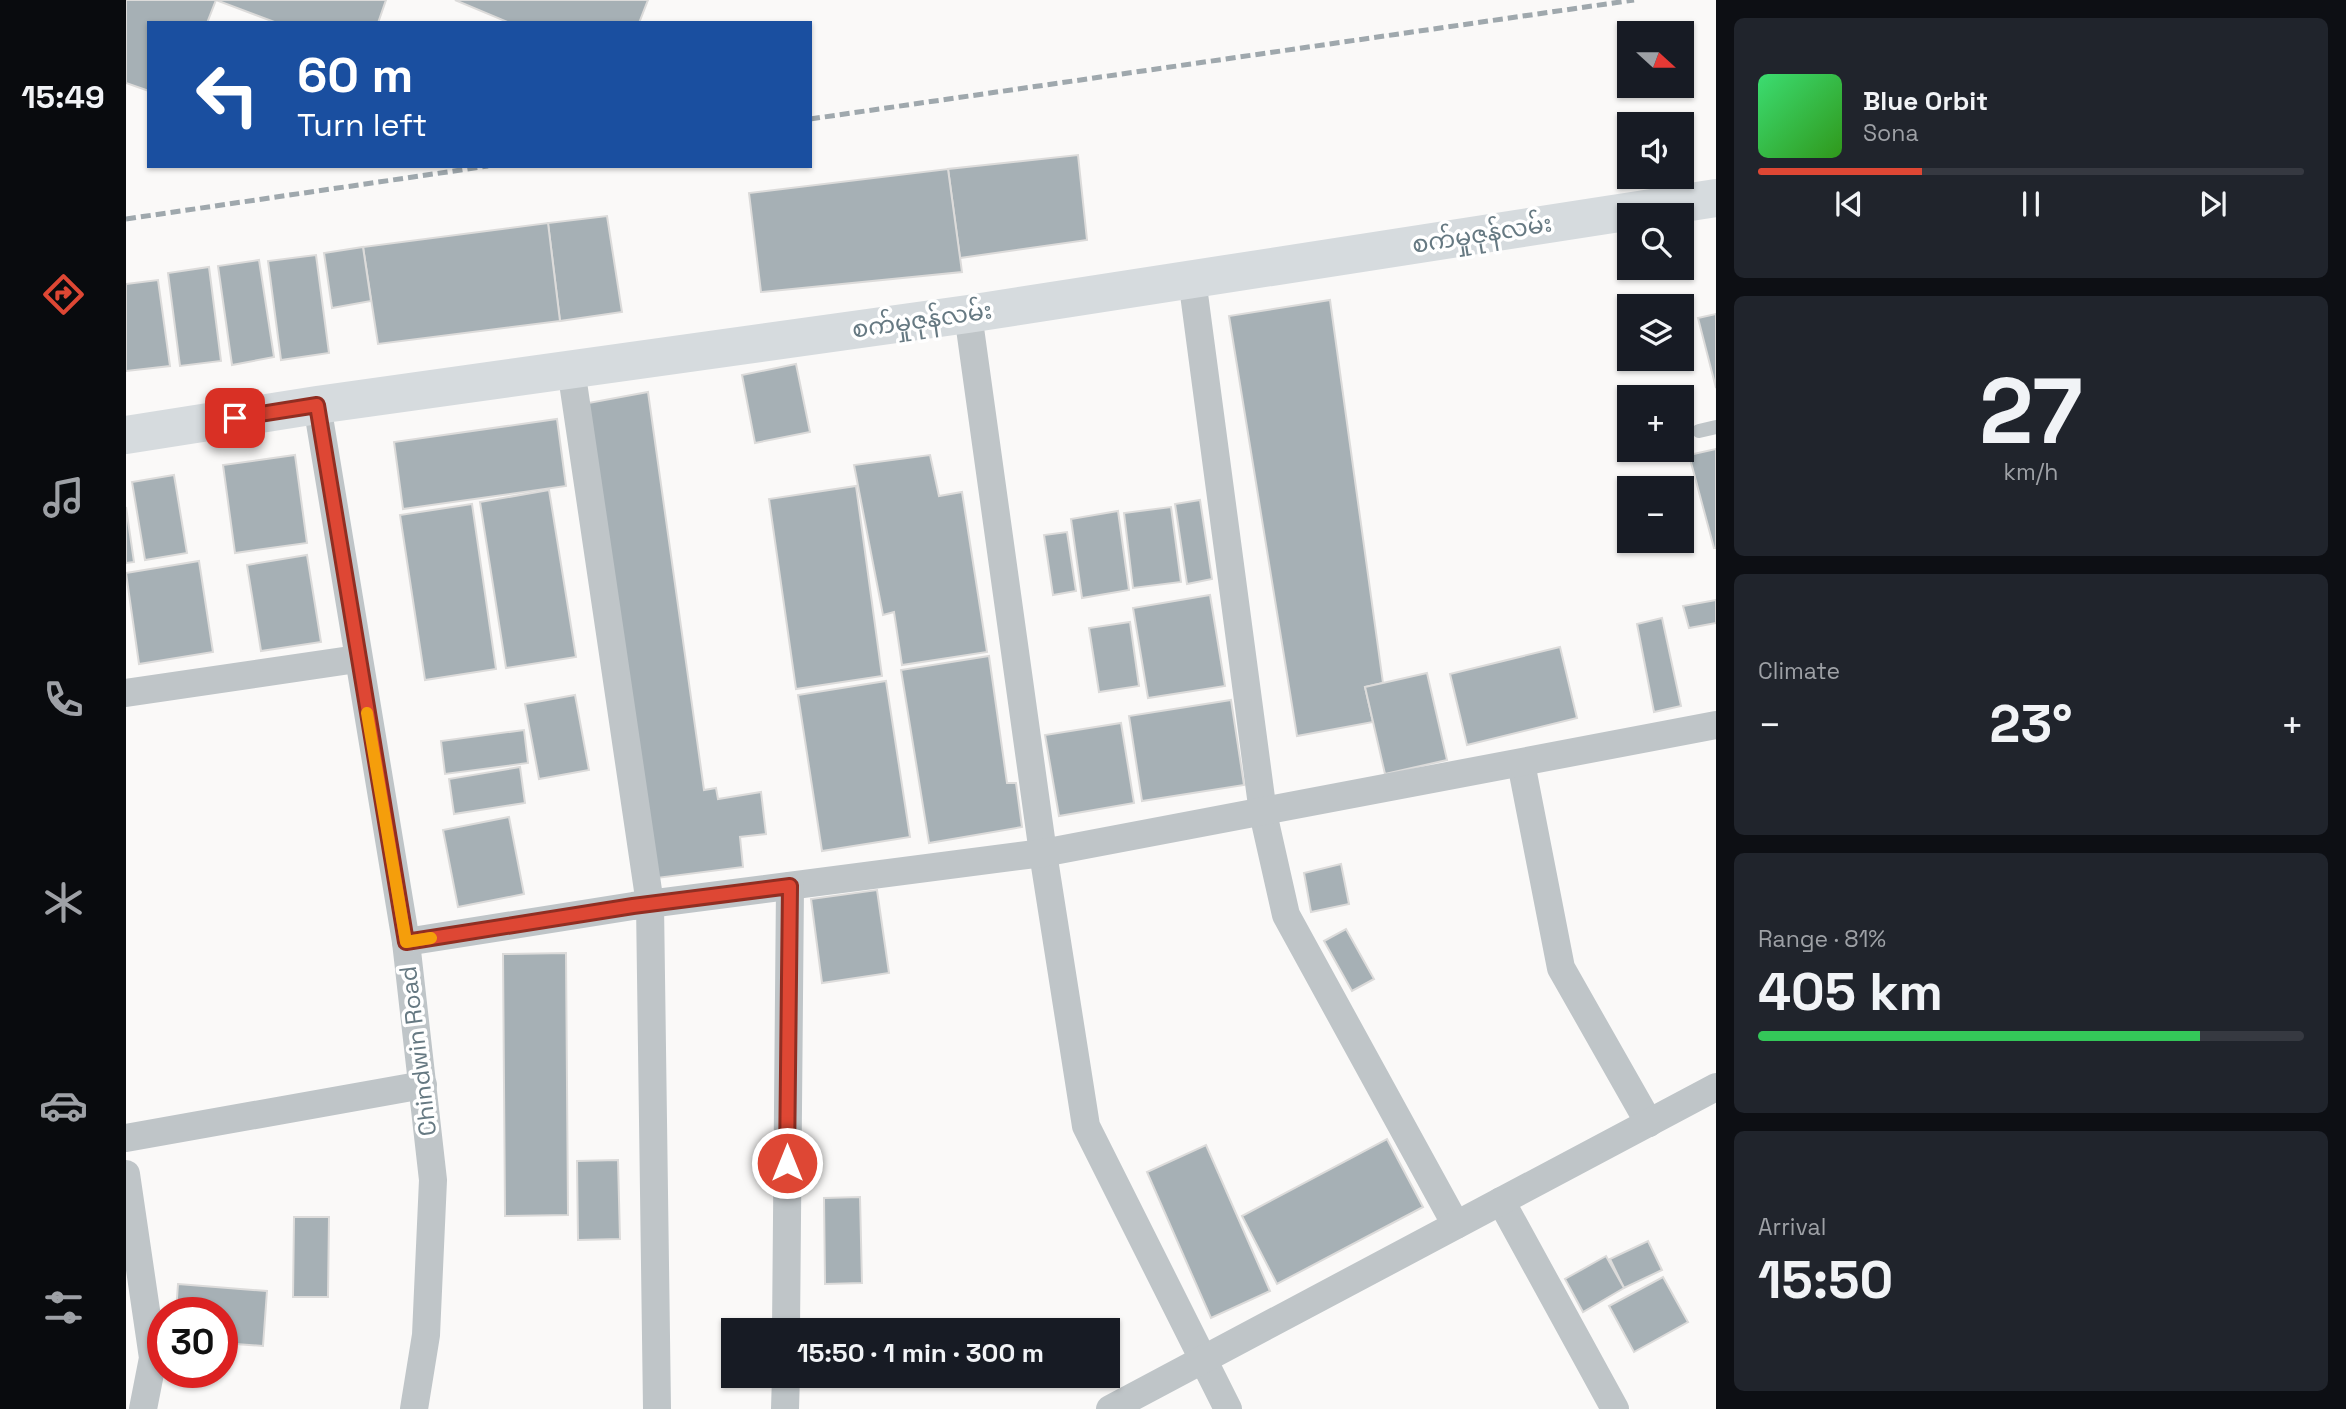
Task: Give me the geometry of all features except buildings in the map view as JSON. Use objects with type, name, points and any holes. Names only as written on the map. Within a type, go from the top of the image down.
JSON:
[{"type":"street","name":"စက်မှုဇုန်လမ်း","points":[[126,435],[317,405],[968,314],[1716,198]]},
{"type":"street","points":[[1192,279],[1263,813],[1286,915],[1456,1225]]},
{"type":"street","points":[[968,314],[1043,853],[1086,1126],[1228,1409]]},
{"type":"street","points":[[571,369],[650,904],[657,1409]]},
{"type":"street","name":"Chindwin Road","points":[[317,405],[406,942],[433,1180],[426,1335],[414,1409]]},
{"type":"street","points":[[126,693],[358,659]]},
{"type":"street","points":[[406,942],[650,904],[1043,853],[1716,726]]},
{"type":"street","points":[[1521,763],[1561,968],[1649,1123]]},
{"type":"street","points":[[786,1318],[790,886]]},
{"type":"street","points":[[126,1138],[423,1086]]},
{"type":"street","points":[[1110,1409],[1716,1087]]},
{"type":"street","points":[[126,1174],[153,1358],[143,1409]]},
{"type":"street","points":[[1501,1201],[1615,1409]]},
{"type":"street","points":[[785,1409],[786,1388]]},
{"type":"lane","points":[[1699,431],[1716,427]]},
{"type":"railway","points":[[812,119],[1634,0]]},
{"type":"railway","points":[[126,219],[474,168]]},
{"type":"slow traffic","points":[[367,713],[406,942],[431,938]]},
{"type":"route","points":[[235,418],[317,405],[406,942],[633,906],[790,886],[787,1163]]}]
